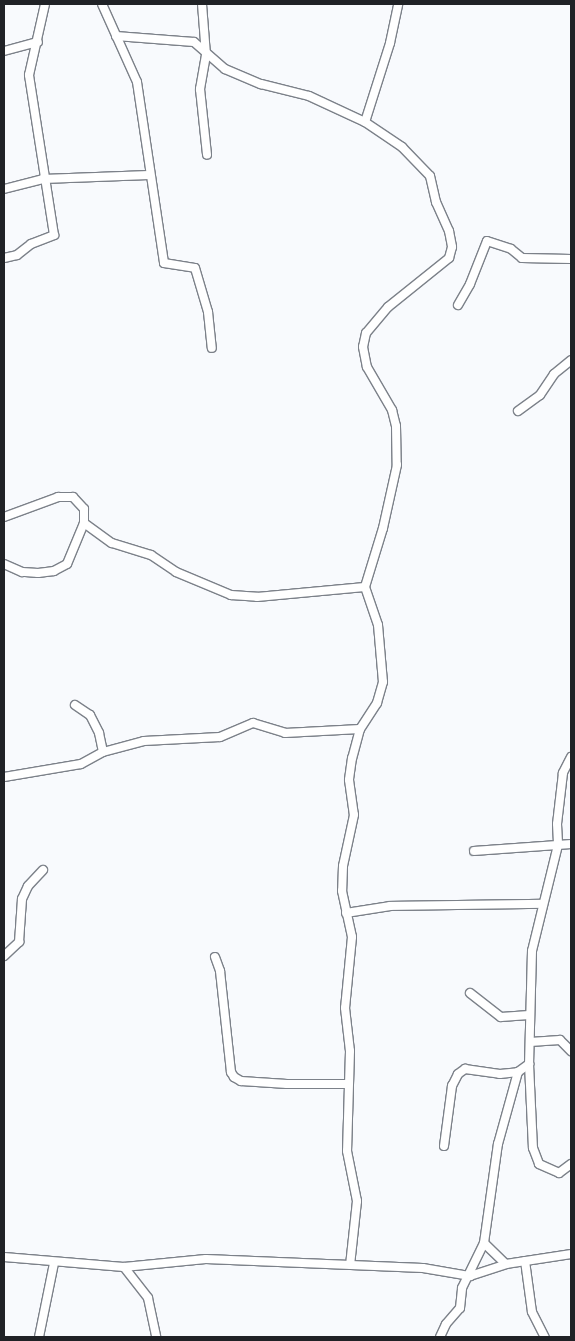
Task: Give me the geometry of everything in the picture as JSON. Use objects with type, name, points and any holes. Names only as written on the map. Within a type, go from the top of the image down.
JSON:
[{"type":"street","points":[[4,258],[17,255],[31,244],[50,239],[54,235],[55,225],[43,179],[29,75],[38,42],[45,4]]},
{"type":"street","points":[[102,4],[137,82],[149,175],[164,263],[194,268],[208,312],[212,348]]},
{"type":"street","points":[[202,4],[206,55],[200,89],[207,155]]},
{"type":"street","points":[[365,122],[390,43],[398,4]]},
{"type":"street","points":[[116,36],[188,40],[225,69],[261,84],[309,96],[365,122],[402,147],[430,176],[452,247],[444,264],[425,275],[388,307],[366,333],[364,347],[367,367],[392,410],[396,426],[398,465],[365,587],[378,625],[383,682],[377,703],[360,729],[350,780],[354,815],[352,836],[343,866],[342,891],[352,937],[345,1008],[350,1051],[347,1084],[347,1151],[356,1201],[350,1265]]},
{"type":"street","points":[[4,51],[38,42]]},
{"type":"street","points":[[4,189],[43,179],[149,175]]},
{"type":"street","points":[[458,305],[470,284],[487,241],[511,249],[522,258],[571,259]]},
{"type":"street","points":[[518,411],[540,395],[554,374],[571,360]]},
{"type":"street","points":[[4,517],[27,510],[40,501],[73,497],[84,509],[84,523],[67,564],[54,571],[22,572],[4,564]]},
{"type":"street","points":[[84,523],[112,543],[151,555],[176,572],[230,595],[257,597],[365,587]]},
{"type":"street","points":[[75,705],[90,715],[99,733],[102,752]]},
{"type":"street","points":[[4,777],[81,764],[102,752],[144,741],[220,737],[253,723],[285,733],[360,729]]},
{"type":"street","points":[[571,757],[563,773],[557,824],[558,845],[532,951],[529,1015],[533,1148],[538,1164],[559,1172],[571,1164]]},
{"type":"street","points":[[474,851],[571,844]]},
{"type":"street","points":[[4,956],[19,942],[22,899],[28,886],[43,870]]},
{"type":"street","points":[[346,913],[390,906],[542,904]]},
{"type":"street","points":[[215,957],[220,971],[231,1072],[234,1077],[241,1081],[276,1084],[347,1084]]},
{"type":"street","points":[[470,993],[501,1017],[529,1015]]},
{"type":"street","points":[[530,1042],[560,1040],[571,1051]]},
{"type":"street","points":[[444,1146],[452,1086],[458,1074],[465,1069],[500,1074],[518,1072],[529,1064]]},
{"type":"street","points":[[440,1337],[446,1324],[460,1308],[462,1288],[470,1276],[484,1243],[498,1144],[518,1072]]},
{"type":"street","points":[[484,1243],[506,1264]]},
{"type":"street","points":[[4,1257],[124,1267],[206,1259],[423,1268],[470,1276],[506,1264],[571,1254]]},
{"type":"street","points":[[525,1261],[532,1312],[545,1337]]},
{"type":"street","points":[[38,1337],[54,1262]]},
{"type":"street","points":[[124,1267],[148,1298],[156,1337]]}]
